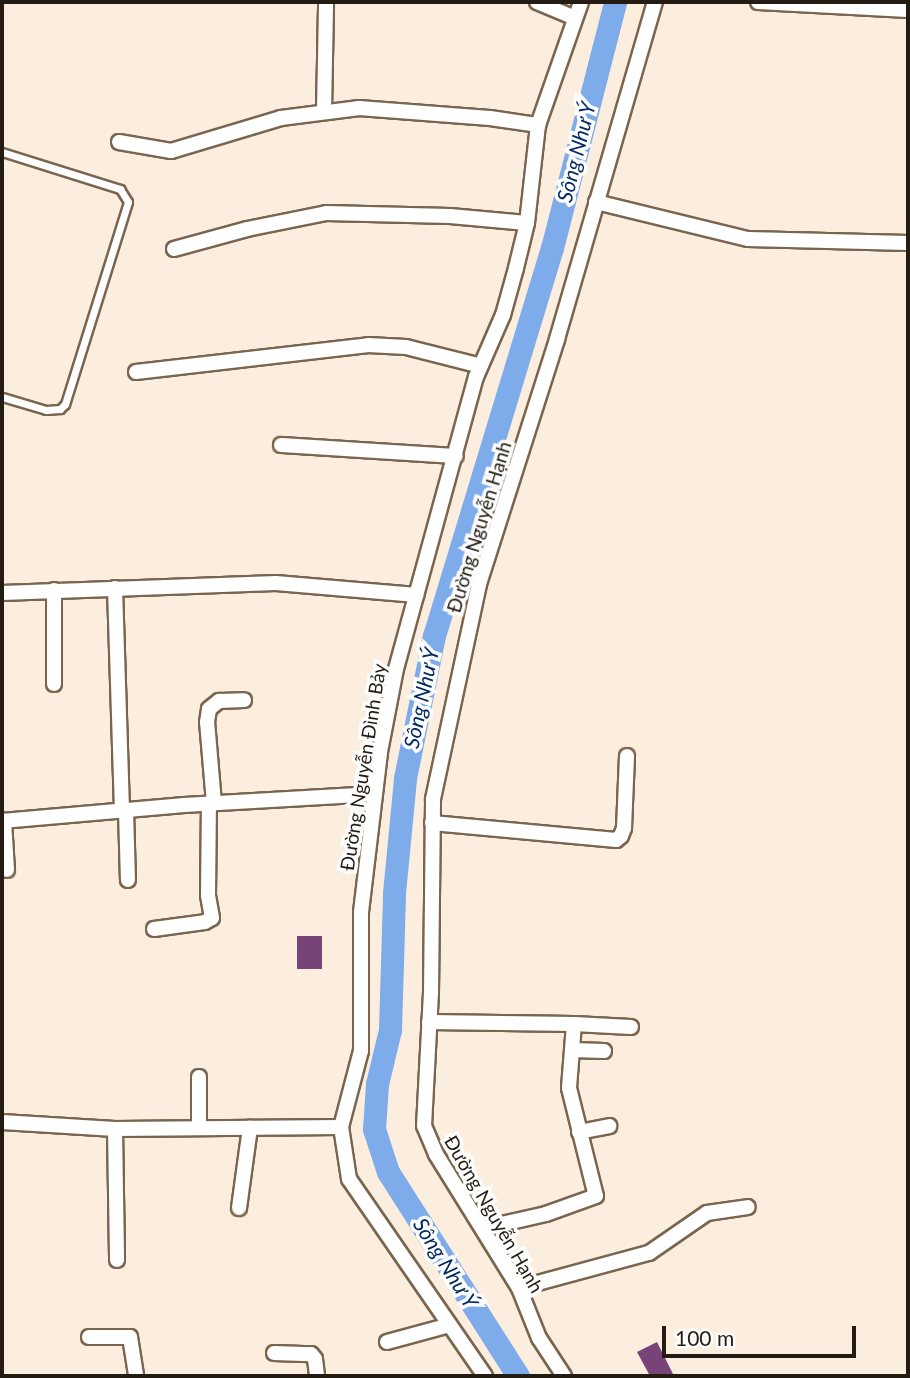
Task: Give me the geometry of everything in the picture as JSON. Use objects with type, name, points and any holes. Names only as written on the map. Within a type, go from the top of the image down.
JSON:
[{"type":"street","points":[[324,111],[326,2]]},
{"type":"street","points":[[537,2],[575,18]]},
{"type":"street","name":"Đường Nguyễn Đình Bảy","points":[[485,1376],[349,1179],[341,1127],[361,1051],[361,912],[375,794],[396,669],[481,366],[503,315],[527,222],[537,125],[581,2]]},
{"type":"street","name":"Đường Nguyễn Hạnh","points":[[564,1376],[539,1338],[519,1288],[436,1154],[424,1126],[429,1022],[433,799],[479,584],[513,484],[655,2]]},
{"type":"street","points":[[758,2],[908,10]]},
{"type":"street","points":[[119,142],[171,151],[281,118],[324,111],[386,108],[537,125]]},
{"type":"street","points":[[596,202],[748,239],[908,243]]},
{"type":"street","points":[[174,249],[247,229],[326,213],[450,216],[527,222]]},
{"type":"street","points":[[136,372],[341,347],[387,345],[481,366]]},
{"type":"street","points":[[281,445],[456,456]]},
{"type":"street","points":[[2,593],[276,583],[416,595]]},
{"type":"street","points":[[115,588],[128,880]]},
{"type":"street","points":[[54,590],[54,684]]},
{"type":"street","points":[[154,929],[205,922],[212,918],[208,895],[211,804],[206,722],[209,709],[219,701],[244,699]]},
{"type":"street","points":[[432,823],[616,839],[621,836],[624,828],[626,756]]},
{"type":"street","points":[[7,870],[3,821],[124,810],[375,794]]},
{"type":"street","points":[[429,1022],[631,1027]]},
{"type":"street","points":[[484,1228],[546,1214],[596,1196],[569,1088],[574,1024]]},
{"type":"street","points":[[572,1050],[604,1051]]},
{"type":"street","points":[[198,1077],[200,1128]]},
{"type":"street","points":[[2,1122],[115,1129],[341,1127]]},
{"type":"street","points":[[579,1132],[609,1126]]},
{"type":"street","points":[[239,1209],[250,1128]]},
{"type":"street","points":[[115,1129],[117,1260]]},
{"type":"street","points":[[519,1288],[649,1253],[707,1213],[748,1207]]},
{"type":"street","points":[[387,1342],[450,1325]]},
{"type":"street","points":[[89,1337],[130,1337],[136,1376]]},
{"type":"street","points":[[274,1353],[311,1354],[315,1359],[317,1376]]},
{"type":"lane","points":[[2,152],[120,189],[128,202],[65,404],[54,411],[2,397]]},
{"type":"building","points":[[297,936],[322,936],[322,969],[297,969]]},
{"type":"building","points":[[657,1342],[674,1376],[650,1376],[637,1352]]},
{"type":"waterway","name":"Sông Như Ý","points":[[518,1376],[388,1172],[374,1129],[377,1084],[390,1030],[394,893],[405,778],[434,636],[552,248],[615,2]]}]
